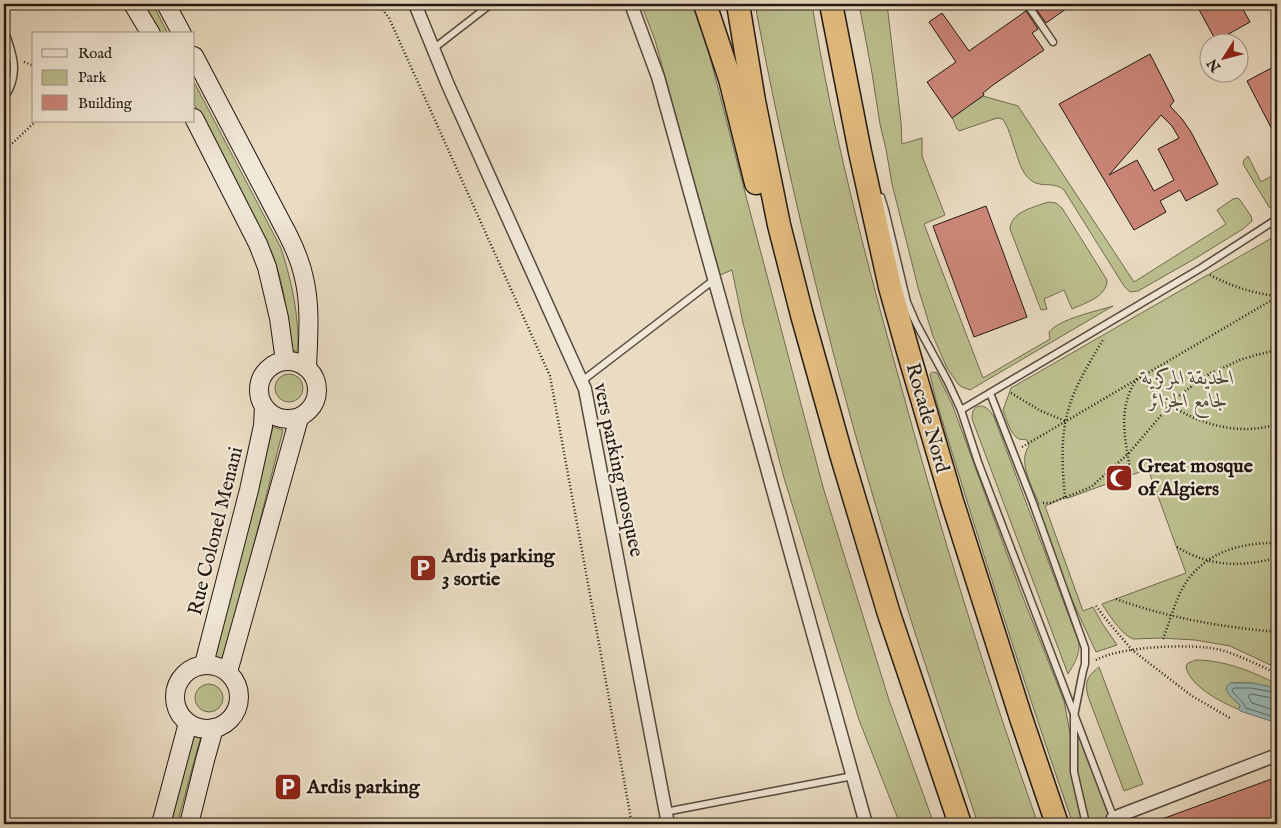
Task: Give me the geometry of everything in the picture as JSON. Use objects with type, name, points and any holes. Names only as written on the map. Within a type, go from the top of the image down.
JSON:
[{"type":"highway","points":[[705,4],[730,79],[789,315],[826,442],[864,560],[888,614]]},
{"type":"highway","points":[[710,4],[719,44]]},
{"type":"highway","points":[[738,4],[754,100],[779,226],[802,315],[888,614],[960,824]]},
{"type":"highway","name":"Rocade Nord","points":[[833,9],[860,152],[890,287],[910,360],[952,501],[1057,824]]},
{"type":"street","points":[[133,4],[150,32]]},
{"type":"street","points":[[166,4],[181,32]]},
{"type":"street","name":"vers parking mosquee","points":[[415,4],[452,94],[585,389],[667,818]]},
{"type":"street","points":[[631,4],[658,77],[866,824]]},
{"type":"street","points":[[195,58],[298,255],[308,303],[307,368]]},
{"type":"street","points":[[195,120],[258,244],[267,267],[277,311],[285,361]]},
{"type":"street","points":[[285,361],[298,362],[307,368],[314,376],[317,386],[317,398],[307,413],[299,418],[290,420],[278,418],[269,413],[259,398],[258,387],[266,371],[274,364],[285,361]]},
{"type":"street","name":"Rue Colonel Menani","points":[[204,664],[249,490],[263,426],[264,407]]},
{"type":"street","points":[[228,672],[299,418]]},
{"type":"street","points":[[204,664],[218,666],[228,672],[236,682],[239,695],[238,707],[232,718],[222,726],[205,730],[188,723],[180,715],[174,703],[176,684],[183,674],[193,667],[204,664]]},
{"type":"street","points":[[161,824],[188,723]]},
{"type":"street","points":[[189,824],[214,728]]},
{"type":"street","points":[[1114,821],[1277,755]]},
{"type":"lane","points":[[433,49],[491,4]]},
{"type":"lane","points":[[1028,4],[1053,42]]},
{"type":"lane","points":[[4,29],[12,50],[14,70],[9,91],[4,98]]},
{"type":"lane","points":[[860,152],[872,174]]},
{"type":"lane","points":[[878,188],[908,302],[916,323],[961,410],[978,462],[1114,821]]},
{"type":"lane","points":[[961,410],[1201,268],[1277,219]]},
{"type":"lane","points":[[582,381],[714,279]]},
{"type":"lane","points":[[990,393],[1033,503],[1085,648],[1086,659],[1074,716],[1074,772],[1086,824]]},
{"type":"lane","points":[[1083,672],[1091,663]]},
{"type":"lane","points":[[667,818],[853,776]]},
{"type":"path","points":[[378,4],[389,18],[550,376],[632,824]]},
{"type":"path","points":[[4,150],[35,122]]},
{"type":"path","points":[[1201,268],[1228,284],[1256,293],[1277,297]]},
{"type":"path","points":[[1013,452],[1277,297]]},
{"type":"path","points":[[1065,497],[1062,454],[1065,421],[1081,379],[1113,320]]},
{"type":"path","points":[[1033,503],[1051,503],[1090,487],[1128,454],[1170,405],[1188,388],[1211,373],[1256,355],[1277,350]]},
{"type":"path","points":[[1140,377],[1170,405],[1209,423],[1233,428],[1257,428],[1277,424]]},
{"type":"path","points":[[1131,475],[1124,433],[1124,410],[1128,395],[1140,377]]},
{"type":"path","points":[[1001,387],[1029,404],[1065,421]]},
{"type":"path","points":[[1163,639],[1181,591],[1198,569],[1208,560],[1219,553],[1233,548],[1277,542]]},
{"type":"path","points":[[1177,546],[1196,557],[1224,564],[1242,564],[1277,558]]},
{"type":"path","points":[[1116,599],[1171,616],[1227,627],[1277,632]]},
{"type":"path","points":[[1096,606],[1132,650],[1192,696],[1230,718]]},
{"type":"path","points":[[1091,663],[1104,656],[1141,648],[1202,647],[1221,650],[1247,659],[1277,674]]},
{"type":"green space","points":[[141,4],[153,4],[167,32],[156,32]]},
{"type":"green space","points":[[641,4],[694,4],[702,26],[823,487],[889,700],[934,824],[900,824],[859,720],[784,478],[743,323],[732,270],[720,275],[655,40]]},
{"type":"green space","points":[[755,4],[812,4],[839,146],[899,379],[964,603],[1038,824],[978,824],[922,656],[853,426],[792,186]]},
{"type":"green space","points":[[859,4],[887,4],[902,144],[922,138],[922,156],[945,215],[924,224],[983,378],[1050,339],[1049,332],[1061,323],[1113,306],[970,390],[958,384],[947,368],[933,336],[919,291],[892,184]]},
{"type":"green space","points":[[195,84],[281,248],[294,299],[298,351],[289,351],[285,301],[272,253],[195,106]]},
{"type":"green space","points":[[983,96],[1018,106],[1134,282],[1226,224],[1217,210],[1233,199],[1238,198],[1240,200],[1251,216],[1252,221],[1243,229],[1196,258],[1138,291],[1130,292],[1124,286],[1064,190],[1054,185],[1035,183],[1025,174],[1008,129],[1002,119],[998,118],[959,131],[957,129],[952,117]]},
{"type":"green space","points":[[1248,156],[1261,182],[1277,173],[1277,209],[1269,207],[1243,164]]},
{"type":"green space","points":[[1049,202],[1056,203],[1062,208],[1107,280],[1106,286],[1099,295],[1089,302],[1072,309],[1064,290],[1044,299],[1047,309],[1041,310],[1010,229],[1011,223],[1018,215],[1028,209]]},
{"type":"green space","name":"الحديقة المركزية لجامع الجزائر","points":[[1277,235],[1277,668],[1230,646],[1195,640],[1133,639],[1120,629],[1102,604],[1186,573],[1148,469],[1045,506],[1083,611],[1093,607],[1117,645],[1096,652],[1072,600],[1039,514],[1039,504],[1025,467],[1026,452],[1029,446],[1027,440],[1016,437],[1009,426],[1003,410],[1011,388]]},
{"type":"green space","points":[[933,372],[937,373],[952,404],[1022,595],[1064,701],[1073,749],[1074,716],[1116,824],[1073,824],[1019,666],[936,400],[930,374]]},
{"type":"green space","points":[[289,374],[299,378],[303,388],[299,398],[289,402],[279,398],[275,388],[279,378]]},
{"type":"green space","points":[[980,406],[990,411],[994,417],[1079,643],[1078,655],[1068,674],[972,419],[973,410]]},
{"type":"green space","points":[[273,427],[283,430],[224,662],[214,659]]},
{"type":"green space","points":[[1196,660],[1218,662],[1258,675],[1277,684],[1277,689],[1252,683],[1231,683],[1231,697],[1240,705],[1238,709],[1215,698],[1193,680],[1186,666],[1188,663]]},
{"type":"green space","points":[[1099,667],[1143,784],[1124,791],[1087,694],[1087,681],[1091,674]]},
{"type":"green space","points":[[209,684],[219,688],[223,698],[219,708],[209,712],[199,708],[195,698],[199,688]]},
{"type":"green space","points":[[192,734],[201,736],[177,824],[168,824]]},
{"type":"water","points":[[1231,683],[1252,683],[1277,688],[1277,723],[1240,711],[1238,709],[1240,705],[1226,690],[1227,686]]},
{"type":"building","points":[[1037,4],[1073,4],[1046,23],[1034,6]]},
{"type":"building","points":[[1196,4],[1240,4],[1250,22],[1232,32],[1211,32]]},
{"type":"building","points":[[1026,11],[1038,29],[1032,33],[1044,50],[993,85],[983,93],[984,95],[952,118],[927,82],[956,62],[929,22],[942,13],[969,51]]},
{"type":"building","points":[[1150,54],[1174,101],[1170,106],[1191,132],[1218,184],[1186,201],[1180,190],[1160,201],[1166,212],[1134,230],[1059,104]],"holes":[[[1161,115],[1172,126],[1179,138],[1158,149],[1174,180],[1154,191],[1137,160],[1109,175]]]},
{"type":"building","points":[[1277,65],[1277,139],[1248,82]]},
{"type":"building","points":[[986,206],[1027,317],[974,337],[933,226]]},
{"type":"building","points":[[1277,777],[1277,824],[1151,823]]},
{"type":"place","name":"Great mosque of Algiers","points":[[1119,478]]},
{"type":"place","name":"Ardis parking 3 sortie","points":[[423,568]]},
{"type":"place","name":"Ardis parking","points":[[288,787]]}]
